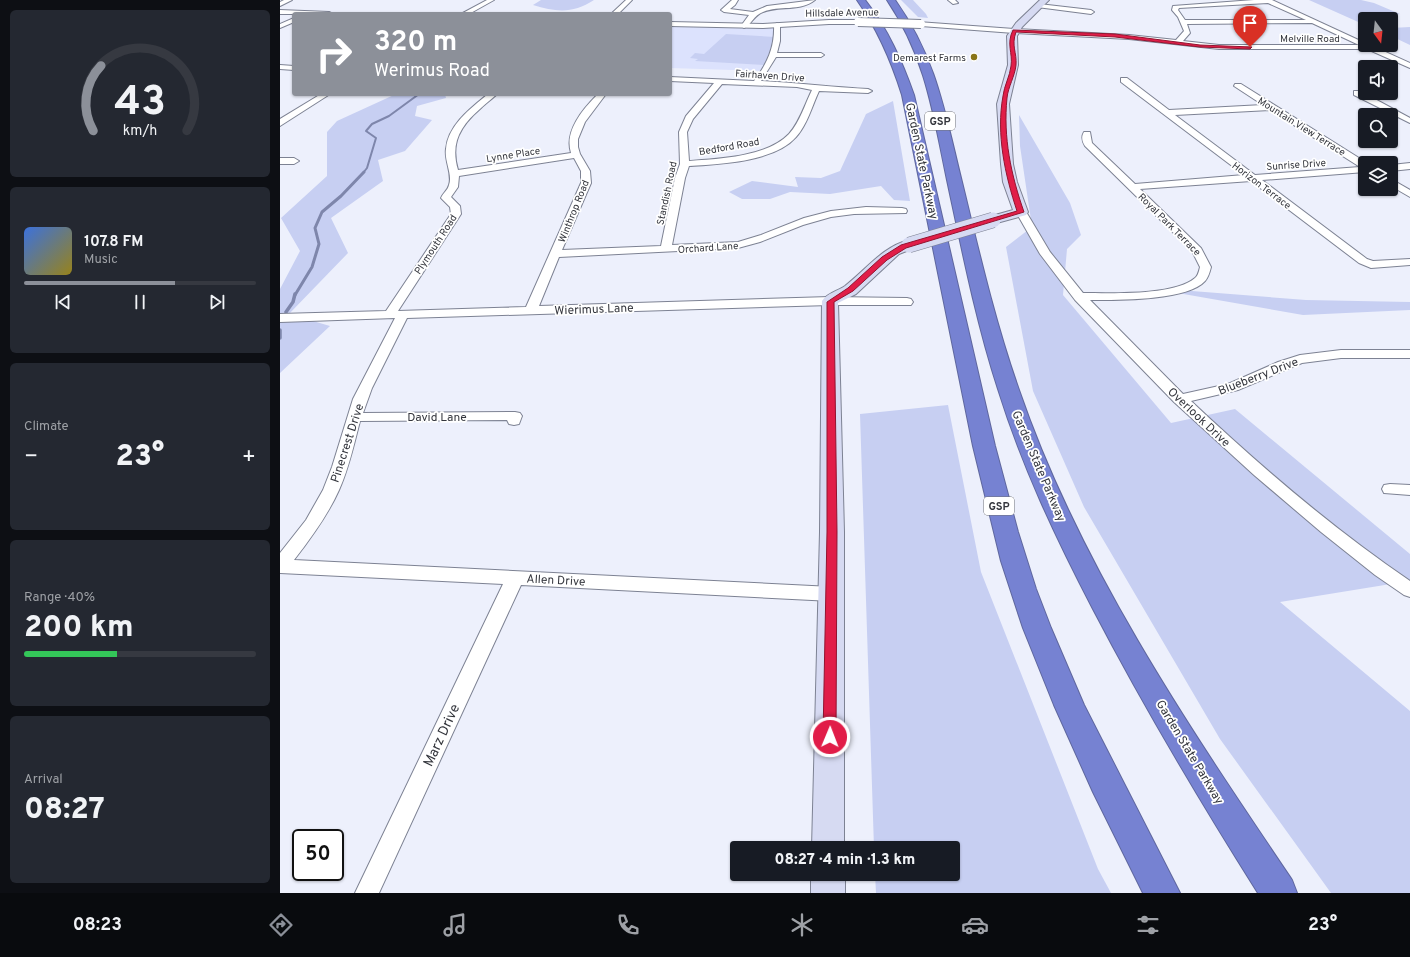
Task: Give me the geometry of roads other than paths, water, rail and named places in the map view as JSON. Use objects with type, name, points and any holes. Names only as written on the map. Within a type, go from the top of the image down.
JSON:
[{"type":"highway","name":"Garden State Parkway","points":[[861,0],[889,44],[902,74],[908,95],[991,476],[1023,589],[1048,656],[1083,736],[1128,830],[1162,893]]},
{"type":"highway","name":"Garden State Parkway","points":[[891,0],[907,24],[927,67],[994,346],[1018,419],[1036,464],[1086,570],[1119,634],[1215,794],[1279,893]]},
{"type":"main road","points":[[828,841],[832,594],[830,302],[850,290],[884,258],[894,251],[909,245],[1021,212],[1010,182],[1003,114],[1005,95],[1014,66],[1011,41],[1014,31],[1042,3]]},
{"type":"main road","points":[[828,881],[828,893]]},
{"type":"street","points":[[280,4],[290,0]]},
{"type":"street","points":[[468,12],[491,0]]},
{"type":"street","points":[[616,12],[629,0]]},
{"type":"street","points":[[735,0],[733,4],[724,10],[754,14],[769,9],[802,5],[812,0]]},
{"type":"street","points":[[1177,42],[1187,33],[1183,22],[1175,10],[1178,6],[1267,0],[1358,43]]},
{"type":"street","points":[[1042,3],[1091,12]]},
{"type":"street","points":[[280,12],[292,13]]},
{"type":"street","points":[[744,26],[754,14]]},
{"type":"street","points":[[280,26],[292,21]]},
{"type":"street","name":"Hillsdale Avenue","points":[[672,24],[744,26],[823,22],[858,22],[921,24],[1014,31]]},
{"type":"street","points":[[1183,22],[1313,22]]},
{"type":"street","points":[[756,83],[767,69],[773,55],[777,40],[777,25]]},
{"type":"street","name":"Melville Road","points":[[1014,31],[1115,36],[1219,47],[1358,47]]},
{"type":"street","points":[[1378,52],[1410,66]]},
{"type":"street","points":[[773,55],[821,54]]},
{"type":"street","name":"Fairhaven Drive","points":[[672,79],[756,83],[816,89],[868,91]]},
{"type":"street","name":"Horizon Terrace","points":[[1124,80],[1363,261],[1371,264],[1410,262]]},
{"type":"street","name":"Standish Road","points":[[666,250],[680,178],[685,164],[682,141],[685,125],[718,82]]},
{"type":"street","name":"Mountain View Terrace","points":[[1238,86],[1358,162]]},
{"type":"street","name":"Bedford Road","points":[[685,164],[742,158],[767,151],[784,143],[793,135],[816,89]]},
{"type":"street","points":[[1357,93],[1410,121]]},
{"type":"street","points":[[280,123],[323,96]]},
{"type":"street","name":"Plymouth Road","points":[[396,315],[456,214],[455,206],[446,198],[454,185],[450,148],[455,133],[466,118],[491,96]]},
{"type":"street","points":[[576,155],[573,144],[578,126],[590,107],[600,96]]},
{"type":"street","points":[[1168,113],[1272,107]]},
{"type":"street","name":"Royal Park Terrace","points":[[1079,297],[1134,296],[1172,292],[1192,286],[1204,276],[1206,270],[1203,257],[1088,144],[1086,140],[1087,134]]},
{"type":"street","name":"Lynne Place","points":[[453,174],[576,155]]},
{"type":"street","name":"Winthrop Road","points":[[531,310],[586,183],[587,171],[576,155]]},
{"type":"street","points":[[280,161],[294,161]]},
{"type":"street","points":[[1398,167],[1410,166]]},
{"type":"street","name":"Sunrise Drive","points":[[1132,187],[1358,170]]},
{"type":"street","points":[[1398,186],[1410,194]]},
{"type":"street","name":"Orchard Lane","points":[[556,254],[724,247],[751,243],[808,220],[833,213],[859,210],[902,210]]},
{"type":"street","name":"Overlook Drive","points":[[1021,212],[1044,252],[1079,297],[1179,399],[1225,442],[1314,518],[1378,569],[1410,590]]},
{"type":"street","name":"Wierimus Lane","points":[[280,318],[830,302],[907,302]]},
{"type":"street","name":"Pinecrest Drive","points":[[280,565],[311,525],[328,498],[337,477],[354,417],[396,315]]},
{"type":"street","name":"Blueberry Drive","points":[[1179,399],[1228,388],[1285,364],[1314,356],[1335,354],[1410,354]]},
{"type":"street","name":"David Lane","points":[[354,417],[515,416],[514,421]]},
{"type":"street","points":[[1390,490],[1410,490]]},
{"type":"street","name":"Allen Drive","points":[[280,565],[832,594]]},
{"type":"street","name":"Marz Drive","points":[[367,893],[515,578]]},
{"type":"waterway","points":[[363,173],[367,168],[376,138],[366,131],[372,124],[389,116],[416,96]]},
{"type":"waterway","points":[[295,295],[312,267],[319,244],[315,228],[322,212],[341,196],[364,172]]},
{"type":"waterway","points":[[286,312],[293,302],[295,294]]},
{"type":"waterway","points":[[280,330],[280,338]]},
{"type":"place","name":"Demarest Farms","points":[[974,57]]}]
